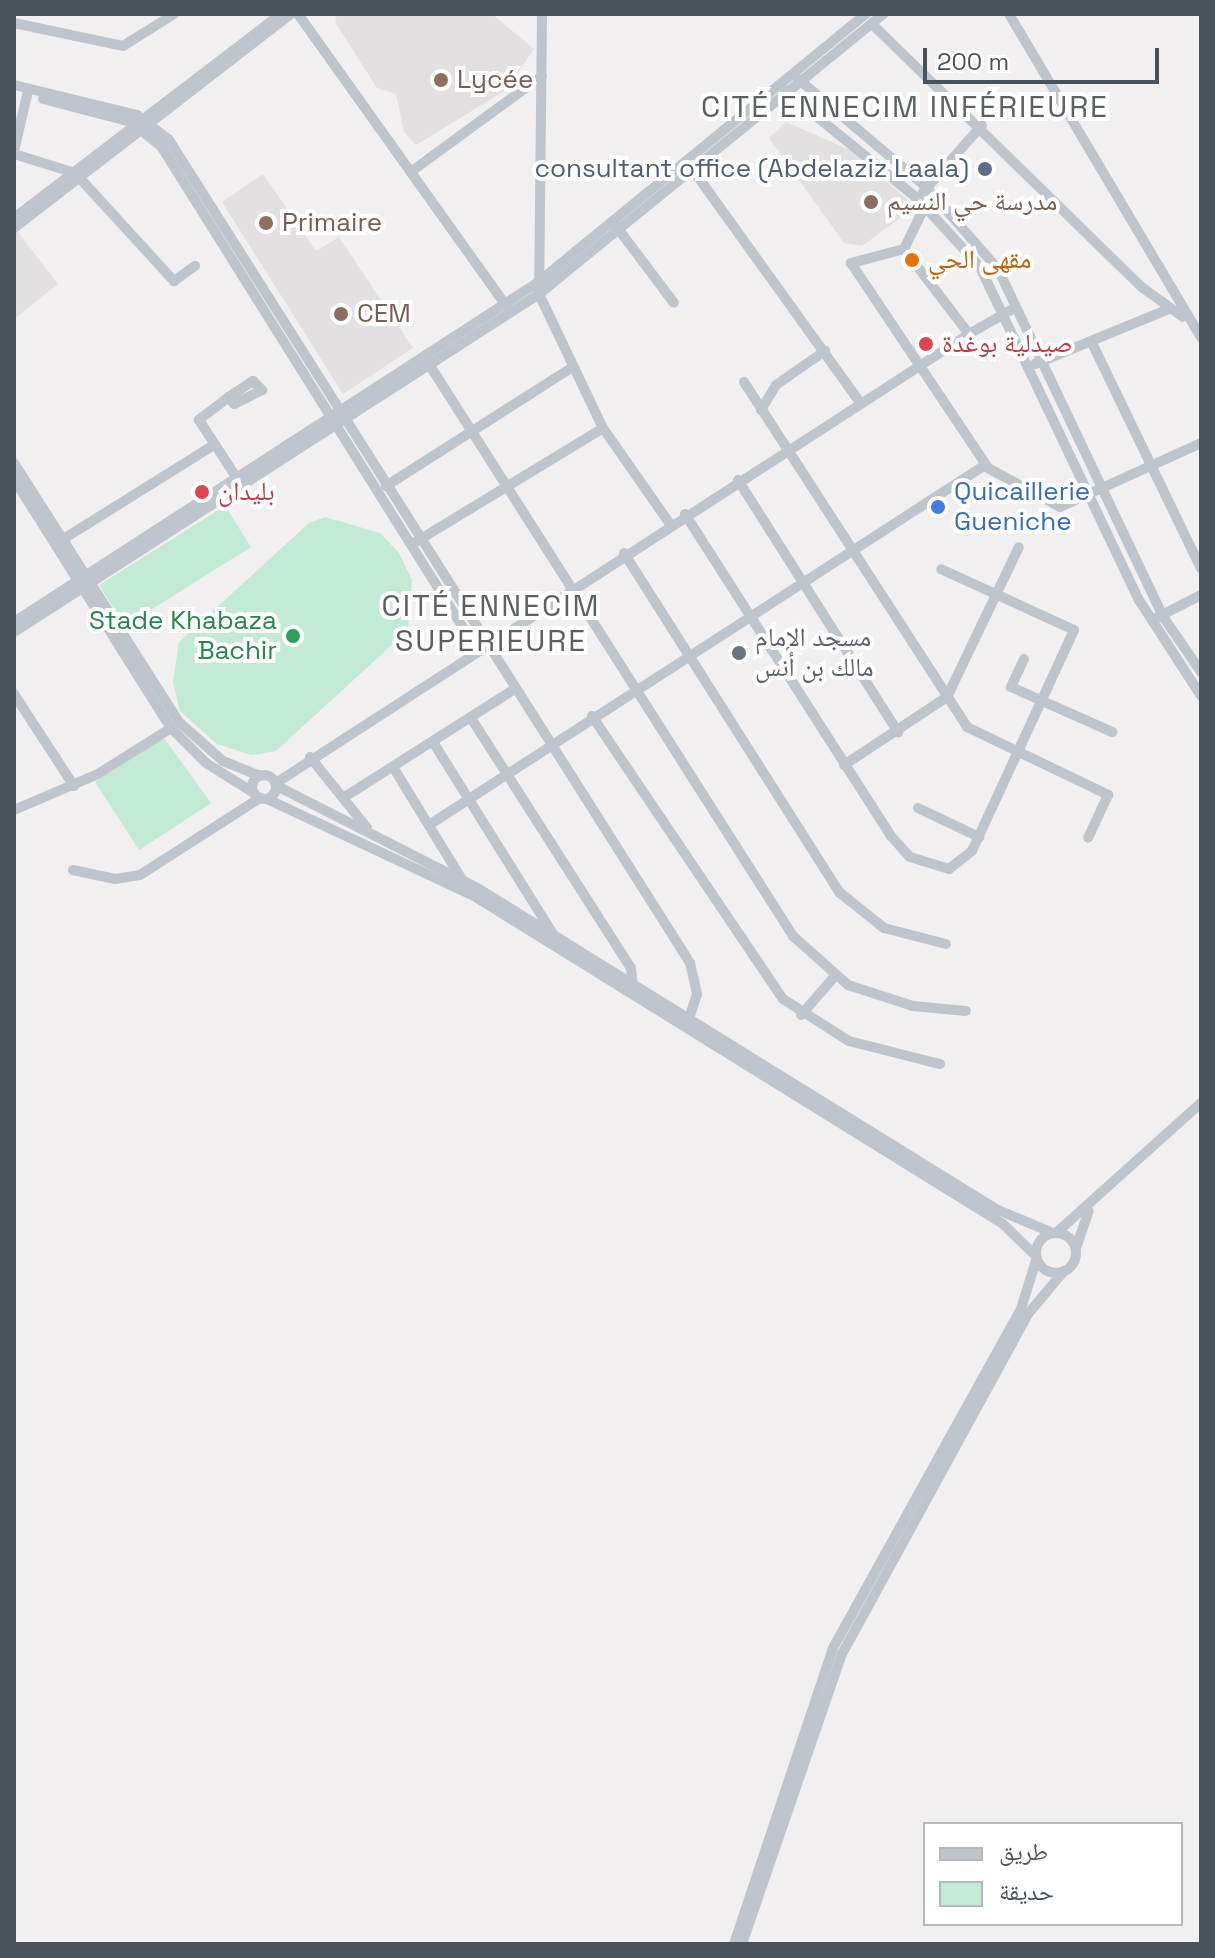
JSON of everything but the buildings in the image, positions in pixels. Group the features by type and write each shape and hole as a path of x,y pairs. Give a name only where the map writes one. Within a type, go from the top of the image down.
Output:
{"street":[{"path":"14,23 123,46 174,14"},
{"path":"145,124 281,14"},
{"path":"15,221 291,14"},
{"path":"298,14 509,309"},
{"path":"542,14 538,289 570,369 603,428 670,524"},
{"path":"783,90 793,74 868,20 884,14"},
{"path":"1009,14 1183,317 1201,337"},
{"path":"14,622 85,582 240,485 538,289 783,90 802,81 868,20"},
{"path":"868,20 982,125 1169,309 1183,317"},
{"path":"793,74 927,188 998,269 1016,307 1035,365 1089,496 1151,621 1201,696"},
{"path":"412,171 542,76"},
{"path":"14,85 145,124 386,486 415,542"},
{"path":"783,90 921,202 980,267 1101,490 1162,615 1201,672"},
{"path":"14,92 145,124"},
{"path":"27,95 14,153 78,176 174,281 195,266"},
{"path":"904,249 927,188 982,125"},
{"path":"692,165 860,402"},
{"path":"616,226 674,303"},
{"path":"904,249 969,334"},
{"path":"904,249 851,263 914,367 985,465 1054,506 1089,496 1201,443"},
{"path":"73,870 115,879 140,875 260,797 270,780 481,648 914,367 1016,307"},
{"path":"1035,365 1169,309"},
{"path":"1092,343 1201,568"},
{"path":"761,410 776,385 825,351"},
{"path":"428,362 793,936 835,976 886,1000 966,1011"},
{"path":"386,486 570,369"},
{"path":"744,382 785,450 854,549 967,727 1108,795 1088,838"},
{"path":"229,397 199,418 240,485"},
{"path":"340,419 481,648 515,689 690,963 697,994 689,1018"},
{"path":"415,542 603,428"},
{"path":"59,541 214,445"},
{"path":"14,463 85,582 185,729 223,761 270,780 461,879 554,935 632,989 689,1018 998,1210 1054,1233 1076,1248"},
{"path":"429,825 592,716 985,465"},
{"path":"14,479 59,541"},
{"path":"738,480 898,732"},
{"path":"685,514 844,765 910,857 959,866 979,837 1074,630 941,569"},
{"path":"844,765 947,697 1019,547"},
{"path":"624,553 839,892 884,928 946,944"},
{"path":"14,632 85,582"},
{"path":"85,582 171,728 206,763 260,797 447,881 632,989 1003,1224 1037,1256 1046,1270 1064,1271"},
{"path":"1151,621 1201,595"},
{"path":"1024,659 1011,687 1112,732"},
{"path":"343,798 515,689"},
{"path":"14,694 74,786"},
{"path":"592,716 758,971 801,1015 870,1048 940,1064"},
{"path":"471,718 631,968 632,989"},
{"path":"14,810 74,786 171,728"},
{"path":"433,742 471,797 554,935"},
{"path":"310,757 370,833"},
{"path":"393,767 461,879"},
{"path":"260,797 270,780"},
{"path":"918,808 979,837"},
{"path":"801,1015 835,976"},
{"path":"734,1944 846,1621 1021,1309 1040,1241 1090,1210 1201,1103"},
{"path":"742,1944 828,1685 1028,1314 1064,1271 1090,1210"},
{"path":"853,1606 866,1613"},
{"path":"846,1621 858,1626"}],"shaded area":[{"name":"Lycée","path":"337,14 492,14 534,49 506,90 416,145 404,132 396,94 377,88 335,22"},
{"path":"786,122 850,150 909,201 904,215 862,246 844,243 769,138"},
{"name":"CEM","path":"263,174 316,251 339,237 413,348 343,394 222,202"},
{"path":"17,231 58,284 14,319 14,234"}],"green space":[{"path":"225,506 251,547 125,626 99,585"},
{"name":"Stade Khabaza Bachir","path":"325,517 380,533 399,553 412,580 408,630 276,751 252,755 217,744 180,711 173,682 179,642 309,523"},
{"path":"164,738 211,803 139,850 95,782"}],"place":[{"name":"Lycée","path":"441,80"},
{"name":"consultant office (Abdelaziz Laala)","path":"985,169"},
{"name":"مدرسة حي النسيم","path":"871,202"},
{"name":"Primaire","path":"266,223"},
{"name":"مقهى الحي","path":"912,260"},
{"name":"CEM","path":"341,314"},
{"name":"صيدلية بوغدة","path":"926,344"},
{"name":"بليدان","path":"202,492"},
{"name":"Quicaillerie Gueniche","path":"938,507"},
{"name":"Stade Khabaza Bachir","path":"293,636"},
{"name":"مسجد الإمام مالك بن أنس","path":"739,653"}],"district":[{"name":"CITÉ ENNECIM INFÉRIEURE","path":"905,107"},
{"name":"CITÉ ENNECIM SUPERIEURE","path":"491,623"}]}
